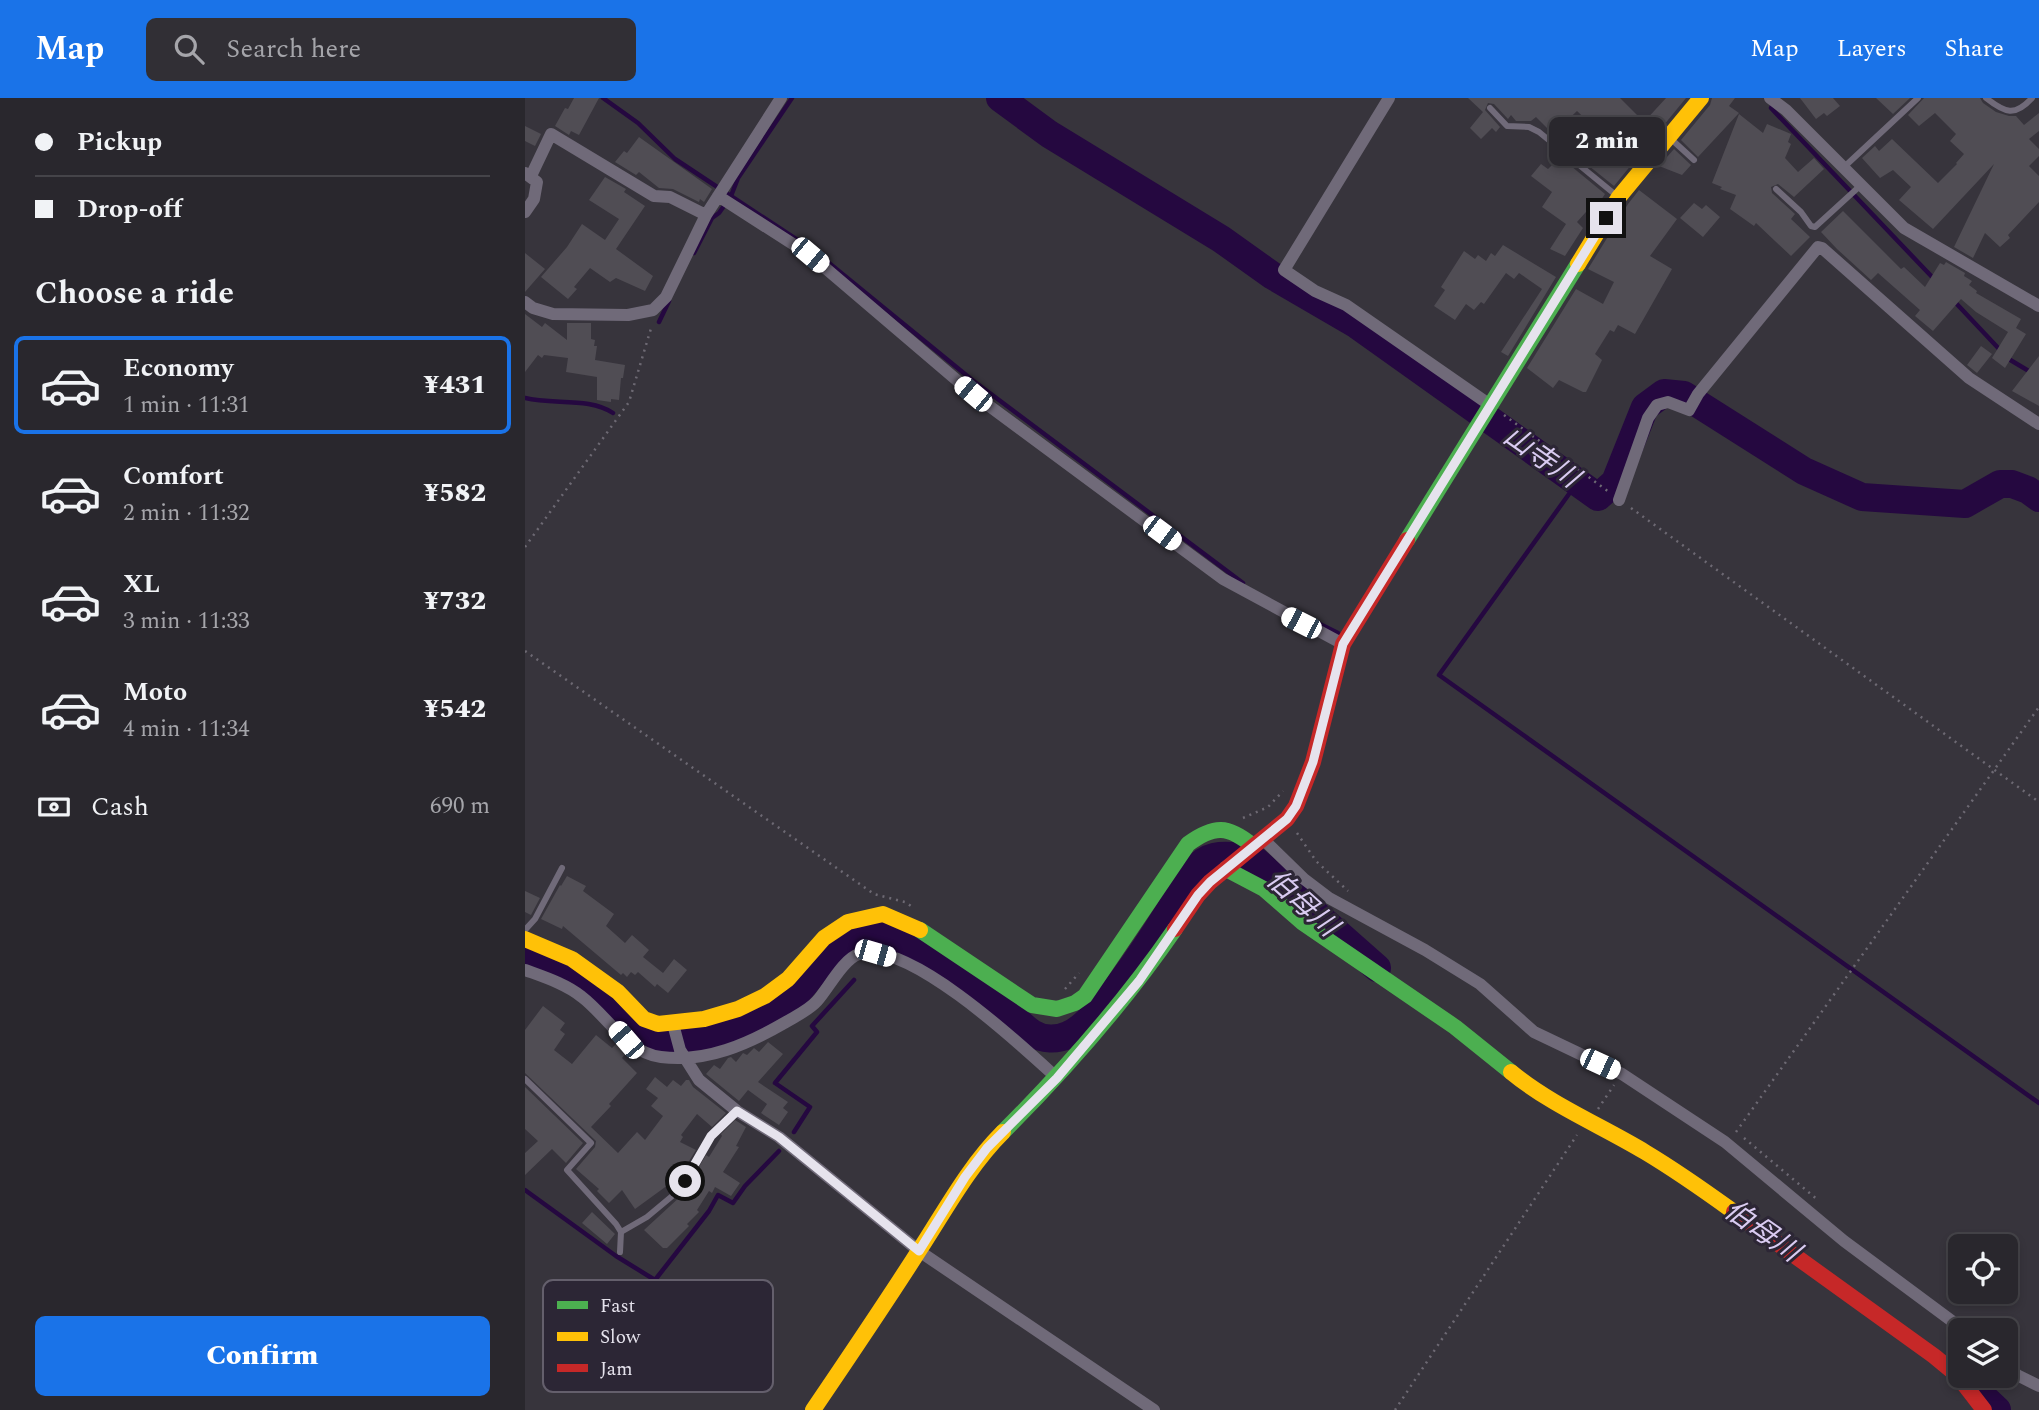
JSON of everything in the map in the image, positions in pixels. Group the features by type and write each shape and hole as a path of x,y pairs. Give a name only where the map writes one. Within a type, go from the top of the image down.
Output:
{"street":[{"path":"525,302 533,308 553,314 628,314 653,310 666,297 706,215 781,98"},
{"path":"1389,98 1284,270 1315,290 1346,305 1490,405"},
{"path":"813,1410 980,1158 1057,1078 1139,981 1198,895 1287,819 1296,806 1313,762 1343,644 1619,197 1701,98"},
{"path":"1770,98 1786,110 1904,228 2039,306"},
{"path":"525,212 534,199 537,182 528,174 551,134 654,196 670,197 706,215"},
{"path":"718,197 810,255 973,394 1223,579 1343,644"},
{"path":"1619,499 1648,418 1657,405 1668,402 1689,410 1698,394 1818,247 1969,378 2039,424"},
{"path":"525,939 572,959 618,992 644,1019 674,1029 738,1009 765,996 788,979 824,937 848,922 883,914 918,929 1032,1005 1046,1009 1066,1007 1086,996 1188,844 1206,832 1221,828 1238,832 1258,843 1329,898 1425,950 1480,984 1534,1032 1622,1074 1725,1142 1844,1241 1948,1318"},
{"path":"1226,869 1264,889 1303,923 1455,1027 1534,1091 1574,1111 1586,1121 1643,1151 1693,1183 1934,1356 1957,1375 1984,1410"},
{"path":"525,970 582,996 626,1040 657,1057 719,1052 768,1032 816,1003 849,961 859,954 875,953 915,968 951,990 993,1019 1057,1078"},
{"path":"674,1029 683,1054 699,1080 737,1111 779,1137 919,1251 1154,1410"},
{"path":"2018,1376 2039,1387"}],"lane":[{"path":"1843,168 1918,98"},
{"path":"1986,98 2004,110 2015,111 2032,98"},
{"path":"1490,108 1507,125 1529,127 1539,132 1619,197"},
{"path":"1669,136 1694,160"},
{"path":"1776,189 1815,227 1861,186"},
{"path":"525,930 535,919 562,868"},
{"path":"525,1079 591,1143 567,1170 589,1191 616,1224 621,1232 620,1252"},
{"path":"621,1232 647,1217 677,1192 711,1136 737,1111"}],"path":[{"path":"525,547 629,402 654,318 653,310"},
{"path":"1490,405 2039,802"},
{"path":"525,650 874,894 905,902 915,909"},
{"path":"1736,1132 2039,707"},
{"path":"1232,818 1245,818 1268,807 1288,787"},
{"path":"1054,991 1065,989 1080,972"},
{"path":"1395,1410 1586,1121 1594,1115 1622,1074"}],"building":[{"path":"574,98 599,98 579,135 571,131 569,135 555,126"},
{"path":"1468,98 1620,98 1644,122 1666,98 1686,98 1614,186 1584,162 1605,138 1577,111 1553,134 1536,117 1531,121 1516,121 1511,115 1508,119 1494,104 1488,103 1485,110 1500,127 1496,132 1492,128 1481,139 1470,128 1483,112"},
{"path":"1712,98 1735,98 1729,106 1739,113 1698,157 1681,140 1710,105"},
{"path":"1800,98 1833,98 1840,106 1827,116 1824,113 1816,119"},
{"path":"1876,98 1910,98 1893,114"},
{"path":"1924,98 1980,98 1996,112 2016,116 2024,125 2039,113 2039,131 2029,139 2039,149 2039,156 2029,166 2039,176 2039,202 2000,247 1985,233 1973,258 1954,247 1994,164 1933,229 1899,200 1911,187 1893,170 1880,178 1862,158 1875,146 1879,151 1892,139 1938,183 1964,154 1950,141 1956,134 1935,113 1919,126 1908,115"},
{"path":"1739,114 1763,133 1767,124 1791,134 1788,142 1791,144 1785,158 1798,172 1814,158 1824,169 1794,197 1778,184 1771,187 1772,193 1795,214 1791,219 1810,237 1791,256 1756,223 1754,226 1730,209 1736,195 1712,183"},
{"path":"525,126 541,134 535,146 525,141"},
{"path":"639,137 712,189 704,202 673,189 659,188 639,172 636,175 615,162 624,151 627,153"},
{"path":"1674,149 1691,165 1682,175 1659,166"},
{"path":"1560,157 1605,194 1597,206 1594,203 1577,222 1583,228 1565,256 1550,249 1566,224 1542,207 1552,192 1531,176 1541,164 1548,169"},
{"path":"605,177 626,189 624,192 645,206 616,249 653,276 645,291 616,278 610,282 590,268 568,299 541,277 567,247 582,224 605,240 619,219 589,200"},
{"path":"1639,190 1677,219 1650,256 1672,269 1635,334 1618,325 1614,332 1610,330 1595,354 1602,360 1586,392 1559,380 1553,388 1527,368 1576,289 1603,304 1614,282 1588,269"},
{"path":"1694,203 1702,209 1706,205 1720,217 1703,237 1680,218"},
{"path":"1843,211 1901,269 1904,267 1925,287 1940,263 1944,265 1946,262 1965,273 1964,276 1972,281 1969,285 1976,293 2021,319 2016,328 2026,334 2005,368 1992,358 2008,332 1961,299 1933,331 1915,316 1920,310 1878,273 1871,280 1837,249 1821,232"},
{"path":"1503,245 1556,277 1508,356 1501,352 1542,289 1519,273 1514,279 1506,273 1484,304 1481,302 1474,310 1466,304 1455,320 1434,306 1445,290 1441,287 1464,251 1475,259 1478,255 1486,261 1491,253 1495,256"},
{"path":"525,253 545,269 525,292"},
{"path":"525,314 542,327 545,323 567,340 567,323 591,323 591,339 595,340 594,346 597,346 595,360 625,365 619,400 597,400 597,377 566,372 568,358 544,355 542,358 538,355 525,372"},
{"path":"1981,346 1992,354 1977,373 1967,365"},
{"path":"2039,356 2039,406 2012,391"},
{"path":"567,876 586,886 583,891 614,914 606,926 625,943 632,935 649,950 643,957 663,973 674,959 687,970 668,993 657,984 655,987 638,972 635,975 631,972 627,977 623,973 621,975 563,926 562,929 541,919"},
{"path":"525,891 540,898 531,915 525,912"},
{"path":"543,1006 565,1023 560,1030 565,1034 554,1050 572,1064 596,1035 612,1048 617,1043 627,1052 622,1058 637,1073 591,1127 618,1153 637,1132 645,1140 663,1116 651,1106 658,1098 646,1089 655,1077 667,1087 673,1080 681,1086 689,1080 693,1087 726,1113 712,1127 697,1114 681,1135 683,1137 680,1142 696,1150 679,1177 635,1209 622,1190 609,1203 597,1191 599,1189 576,1169 595,1147 596,1141 525,1073 525,1030"},
{"path":"768,1042 783,1054 758,1082 788,1102 783,1108 788,1112 779,1125 761,1113 767,1104 748,1090 739,1101 706,1074 714,1065 720,1069 728,1058 731,1057 736,1062 743,1053 747,1055 754,1048 759,1052"},
{"path":"525,1087 583,1143 566,1163 552,1149 525,1175 525,1153 538,1141 525,1129"},
{"path":"735,1120 746,1127 736,1146 739,1147 723,1172 740,1183 731,1196 715,1187 712,1193 709,1191 697,1210 699,1212 687,1224 689,1226 667,1248 663,1248 644,1230 682,1195 698,1174 696,1172 706,1155 709,1157 721,1134"},
{"path":"592,1212 615,1234 607,1244 582,1223"}],"waterway":[{"path":"603,98 638,123 675,159 799,241"},
{"path":"694,253 712,218 731,196 738,178 792,98"},
{"name":"山寺川","path":"1000,98 1049,134 1221,239 1273,276 1357,325 1598,497 1615,482 1645,407 1664,393 1684,395 1804,471 1862,497 1965,504 2000,484 2012,484 2039,498"},
{"path":"1774,102 1771,108 1934,279"},
{"path":"818,254 971,379 1243,583"},
{"path":"659,322 669,301"},
{"path":"1954,301 2001,351"},
{"path":"2007,358 2039,377"},
{"path":"525,398 582,403 613,413"},
{"path":"1569,494 1439,675 2039,1103"},
{"path":"1300,614 1338,633"},
{"name":"伯母川","path":"525,953 576,975 592,987 629,1026 649,1039 667,1043 717,1035 754,1023 788,1002 841,944 854,937 887,937 931,957 961,976 1032,1033 1045,1038 1059,1038 1080,1028 1108,999 1149,943 1192,872 1206,860 1225,856 1256,861 1377,968"},
{"path":"794,1132 810,1107 775,1083 817,1032 812,1026 854,980"},
{"path":"525,1190 616,1256 655,1280 709,1211 718,1195 733,1203 745,1186 779,1151"},
{"name":"伯母川","path":"1975,1388 1997,1410"}],"traffic: fast":[{"path":"1407,540 1578,264"},
{"path":"920,930 1032,1005 1057,1009 1075,1003 1085,996 1188,844 1206,833 1221,830 1236,834 1253,846"},
{"path":"1226,869 1264,889 1303,923 1455,1027 1511,1072"},
{"path":"1003,1132 1093,1035 1175,929"}],"traffic: slow":[{"path":"1578,264 1619,197 1701,98"},
{"path":"525,939 572,959 618,992 644,1019 658,1024 704,1019 738,1009 765,996 788,979 824,938 848,922 883,914 920,930"},
{"path":"1511,1072 1559,1105 1656,1159 1734,1212"},
{"path":"813,1410 959,1188 979,1159 1003,1132"}],"traffic: jam":[{"path":"1175,929 1210,882 1287,819 1296,806 1313,762 1343,644 1407,540"},
{"path":"1734,1212 1934,1356 1957,1375 1984,1410"}],"route":[{"path":"685,1181 711,1136 737,1111 779,1137 870,1214 919,1251 965,1177 987,1148 1082,1050 1139,981 1198,895 1253,846 1264,840 1287,819 1296,806 1313,762 1343,644 1606,218"}]}
